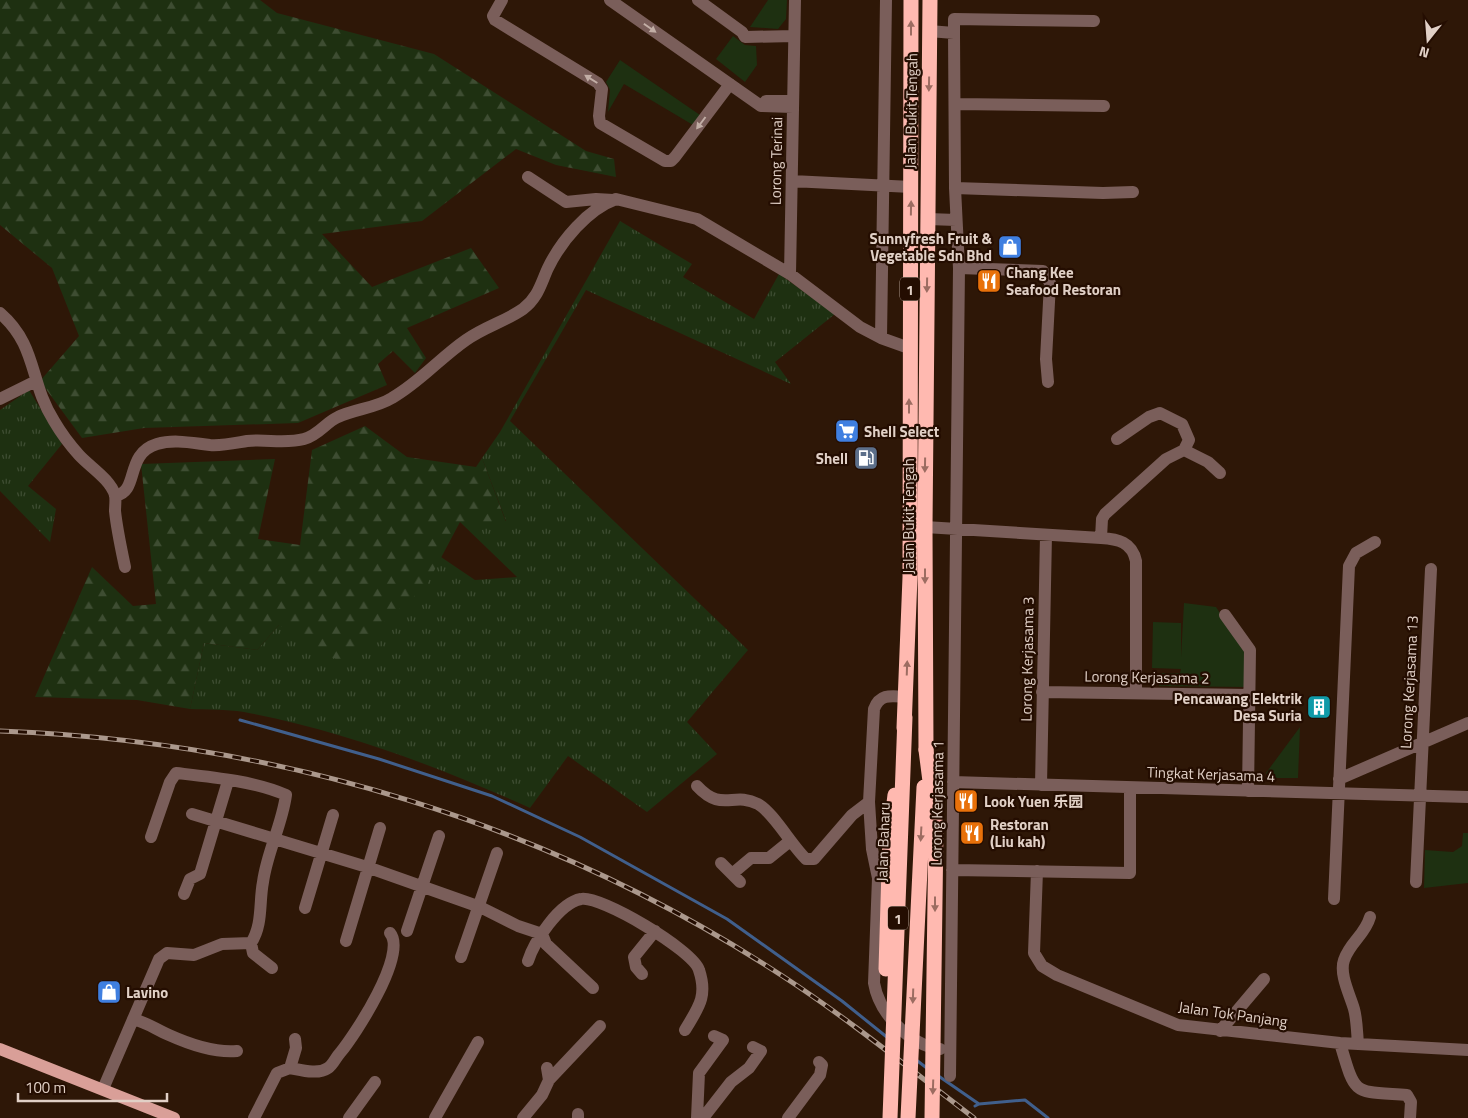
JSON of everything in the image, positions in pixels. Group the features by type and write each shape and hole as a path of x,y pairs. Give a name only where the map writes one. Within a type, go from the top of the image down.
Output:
{"highway":[{"name":"Jalan Bukit Tengah","path":"905,717 910,577 911,0"},
{"name":"Jalan Bukit Tengah","path":"926,750 925,527 930,0"},
{"path":"879,1118 890,836 905,717"},
{"name":"Jalan Baharu","path":"890,1118 905,717"},
{"path":"926,750 936,828 932,1118"},
{"name":"1","path":"908,1118 926,750"}],"main road":[{"path":"0,1048 174,1118"}],"street":[{"path":"502,0 493,16 495,20 598,83 602,89 600,123 665,161 671,162 730,84"},
{"path":"610,0 761,106 793,104"},
{"path":"698,0 742,32 745,37 794,42"},
{"name":"Lorong Terinai","path":"790,274 795,0"},
{"path":"881,338 886,0"},
{"path":"929,31 954,33 954,20 1094,20"},
{"name":"Lorong Kerjasama 1","path":"950,1076 959,268 955,188 954,33"},
{"path":"955,104 1104,106"},
{"path":"528,177 566,202 596,199 628,200 656,211 697,219 790,274 860,327 881,338 909,348"},
{"path":"792,181 911,187"},
{"path":"955,188 1103,193 1133,192"},
{"path":"115,496 124,493 128,489 138,458 148,448 156,444 175,442 211,445 248,441 305,439 325,428 336,418 391,399 426,375 468,338 514,315 529,304 535,298 554,256 569,235 576,227 613,200"},
{"path":"928,219 956,220"},
{"path":"959,268 1043,271 1050,284 1046,359 1048,382"},
{"path":"0,314 14,325 32,360 40,396 54,422 79,455 108,485 115,496 118,532 125,567"},
{"path":"0,399 36,381"},
{"path":"1101,538 1102,519 1105,514 1166,459 1184,450 1189,440 1182,424 1160,413 1149,417 1117,439"},
{"path":"1184,450 1208,462 1220,473"},
{"path":"925,527 1120,540 1132,550 1136,561 1136,693"},
{"name":"Lorong Kerjasama 3","path":"1041,785 1046,535"},
{"path":"1334,899 1349,566 1356,553 1375,542"},
{"name":"Lorong Kerjasama 13","path":"1416,882 1431,569"},
{"path":"1225,615 1250,650 1251,695 1248,791"},
{"name":"Lorong Kerjasama 2","path":"1042,692 1251,695"},
{"path":"906,697 886,696 877,702 874,709 869,802 872,848 878,878 874,983 876,995 882,1007 904,1032 932,1048 950,1048"},
{"path":"1339,779 1468,723"},
{"path":"151,837 170,782 176,773 276,790 286,795 276,840 263,882 256,935 251,943 253,953 272,968"},
{"path":"184,894 190,879 200,874 228,781"},
{"name":"Tingkat Kerjasama 4","path":"953,782 1468,798"},
{"path":"697,786 707,797 728,801 743,799 759,804 806,860 814,859 858,809 869,802"},
{"path":"952,870 1130,873 1130,788"},
{"path":"192,814 367,867 480,907 518,926 542,934 546,944 593,988"},
{"path":"305,908 333,815"},
{"path":"346,941 380,828"},
{"path":"407,930 439,836"},
{"path":"721,863 736,878 751,858 769,858 790,841"},
{"path":"462,957 497,853"},
{"name":"Jalan Tok Panjang","path":"1037,871 1034,953 1042,966 1056,974 1178,1025 1340,1043 1468,1050"},
{"path":"528,961 542,934 561,909 570,902 582,898 599,901 667,938 699,968 703,998 685,1030"},
{"path":"1358,1044 1355,1011 1346,986 1343,961 1352,944 1367,929 1370,917"},
{"path":"642,974 636,967 634,957 655,931"},
{"path":"254,1118 277,1073 290,1068 314,1072 328,1068 350,1042 372,1006 390,962 395,945 390,933"},
{"path":"103,1089 159,959 167,953 194,955 222,944 251,943"},
{"path":"1220,1031 1264,979"},
{"path":"133,1019 149,1023 168,1035 212,1050 237,1051"},
{"path":"523,1118 538,1100 548,1074 600,1026"},
{"path":"697,1118 699,1073 723,1040 714,1036"},
{"path":"290,1068 296,1048 295,1040"},
{"path":"436,1118 478,1042"},
{"path":"1340,1043 1352,1081 1357,1088 1368,1092 1407,1094 1410,1102 1409,1118"},
{"path":"703,1118 731,1082 750,1068 761,1052 753,1047"},
{"path":"788,1118 820,1075 822,1065 819,1062"},
{"path":"348,1118 375,1082"}],"green space":[{"path":"0,0 260,0 277,13 434,54 586,151 614,159 616,177 556,165 516,149 422,221 322,234 372,287 471,248 499,288 407,328 426,358 415,373 393,351 378,364 387,385 298,423 144,428 82,438 40,381 79,336 52,268 0,225"},
{"path":"768,0 787,0 786,19 778,29 750,27"},
{"path":"733,36 745,45 756,46 757,65 745,82 716,59"},
{"path":"620,60 700,115 693,125 624,84 608,112 610,90 606,82"},
{"path":"620,221 692,264 683,277 754,319 779,274 835,314 775,362 791,384 586,290 510,421 748,650 687,722 717,754 647,812 568,756 530,808 461,778 354,739 244,712 190,709 204,643 257,650 279,625 425,586 441,557 475,580 517,577 460,522 506,521 482,458 500,432"},
{"path":"29,390 62,444 28,486 56,509 50,542 0,491 0,410"},
{"path":"365,426 407,457 476,467 482,458 506,522 460,522 426,586 339,661 279,625 257,650 204,643 190,709 137,700 35,697 92,567 133,606 156,604 141,464 275,459 258,539 300,545 312,450"},
{"path":"1184,603 1216,607 1246,652 1245,687 1159,686 1159,673 1180,673 1181,669 1152,668 1153,622 1181,623 1181,657"},
{"path":"1300,727 1298,778 1270,778 1266,773"},
{"path":"1463,833 1468,833 1468,883 1424,888 1425,850 1453,852 1462,846"}],"waterway":[{"path":"240,720 379,759 492,796 580,837 727,919 842,1001 888,1038"},
{"path":"915,1059 928,1069"},
{"path":"937,1075 979,1104"},
{"path":"975,1106 979,1104 1025,1100 1048,1118"}],"railway":[{"path":"0,731 104,738 207,752 309,773 409,800 507,835 602,875 695,923 809,993 974,1118"}],"place":[{"name":"Sunnyfresh Fruit & Vegetable Sdn Bhd","path":"1010,247"},
{"name":"Chang Kee Seafood Restoran","path":"989,281"},
{"name":"Shell Select","path":"847,431"},
{"name":"Shell","path":"866,458"},
{"name":"Pencawang Elektrik Desa Suria","path":"1319,707"},
{"name":"Look Yuen 乐园","path":"966,801"},
{"name":"Restoran (Liu kah)","path":"972,833"},
{"name":"Lavino","path":"109,992"}]}
